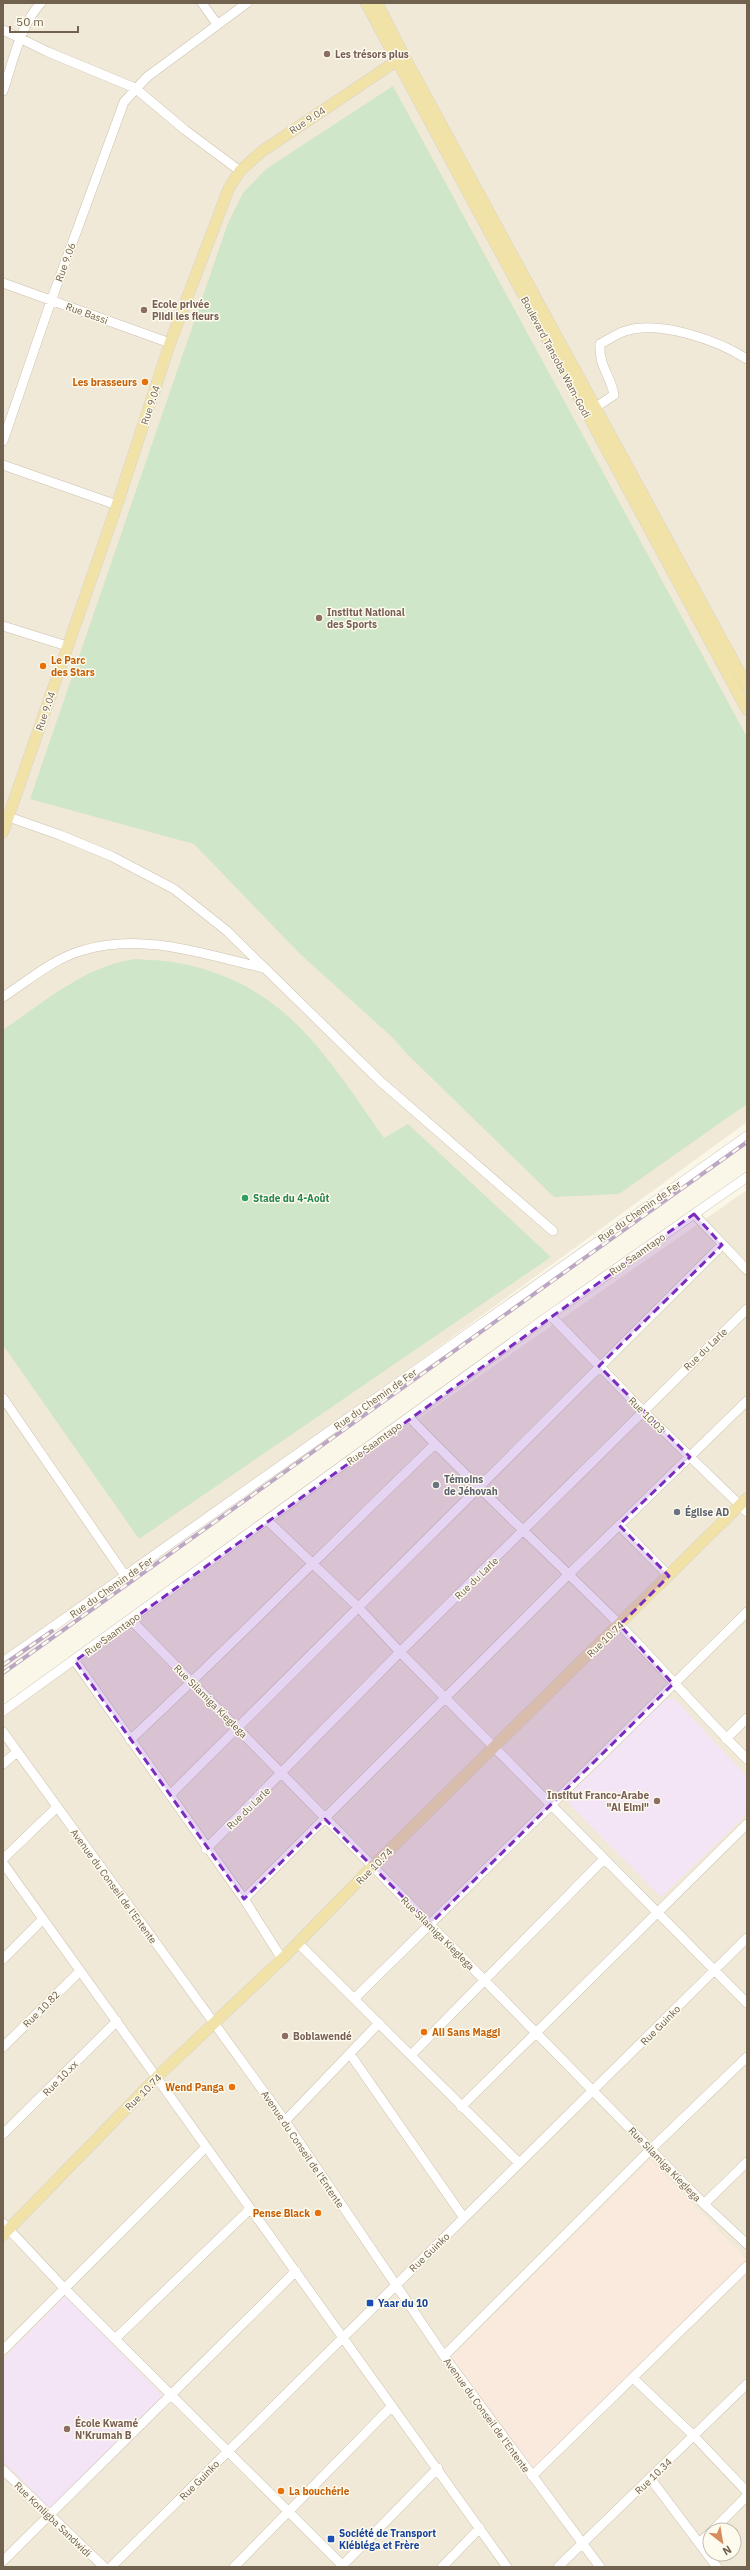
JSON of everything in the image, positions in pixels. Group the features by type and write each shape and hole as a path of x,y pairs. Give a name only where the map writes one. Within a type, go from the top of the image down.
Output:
{"main road":[{"name":"Boulevard Tansoba Wam-Godi","path":"366,3 400,59 596,407 747,686"},
{"name":"Boulevard Tansoba Wam-Godi","path":"377,3 400,59 747,710"},
{"name":"Rue 9.04","path":"3,832 5,816 117,505 170,343 213,226 229,188 240,171 289,131 400,59"},
{"name":"Rue 10.74","path":"5,2229 157,2077 282,1959 372,1867 495,1746 669,1576 745,1505"}],"street":[{"path":"3,91 21,40 33,14 41,3"},
{"path":"202,3 217,24"},
{"name":"Rue 9.06","path":"3,441 114,124 124,102 135,88 217,24 247,3"},
{"path":"3,30 21,40 135,88 185,130 240,171"},
{"name":"Rue Bassi","path":"3,283 170,343"},
{"path":"596,407 614,395 612,384 600,360 600,344 625,331 662,328 725,345 747,359"},
{"path":"3,464 117,505"},
{"path":"3,626 67,646"},
{"path":"5,816 111,856 174,889 227,931 380,1081 553,1231"},
{"path":"3,997 51,964 84,949 128,943 162,945 265,968"},
{"name":"Rue du Chemin de Fer","path":"3,1662 126,1577 747,1136"},
{"name":"Rue Saamtapo","path":"3,1711 75,1661 550,1315 747,1177"},
{"path":"694,1214 747,1270"},
{"path":"170,1795 357,1606 479,1489 599,1366 722,1244"},
{"name":"Rue du Larle","path":"206,1849 281,1775 400,1652 747,1309"},
{"name":"Rue 10.03","path":"550,1315 690,1457 745,1505"},
{"path":"3,1398 126,1577"},
{"path":"244,1899 447,1698 569,1574 747,1401"},
{"path":"409,1417 479,1489 524,1530 620,1625 673,1684 747,1759"},
{"path":"130,1740 192,1682 312,1562 435,1444"},
{"path":"268,1520 357,1606 400,1652 495,1746 657,1913 716,1969 747,2003"},
{"path":"619,1525 669,1576"},
{"path":"355,1998 747,1612"},
{"name":"Rue Silamiga Kieglega","path":"131,1620 237,1727 324,1819 537,2032 704,2204 747,2244"},
{"path":"75,1661 170,1795 206,1849 244,1899 282,1959"},
{"path":"726,1739 747,1718"},
{"name":"Avenue du Conseil de l'Entente","path":"3,1732 56,1808 285,2121 395,2286 444,2356 600,2567"},
{"path":"3,1764 17,1752"},
{"path":"3,1859 56,1808"},
{"path":"461,2107 747,1824"},
{"path":"411,2055 604,1859"},
{"path":"3,1863 42,1920 117,2021 250,2209 296,2270 392,2406 438,2468 507,2567"},
{"path":"3,1960 42,1920"},
{"name":"Rue Guinko","path":"111,2567 747,1938"},
{"path":"298,1943 355,1998 461,2107 519,2163"},
{"name":"Rue 10.82","path":"3,2047 80,1971"},
{"name":"Rue 10.xx","path":"3,2134 117,2021"},
{"path":"285,2121 379,2023"},
{"path":"350,2054 464,2218"},
{"path":"444,2356 652,2149 747,2057"},
{"path":"3,2350 206,2147"},
{"path":"704,2204 747,2162"},
{"path":"115,2339 250,2209"},
{"path":"5,2229 173,2395 342,2567 438,2468"},
{"path":"532,2476 747,2266"},
{"path":"3,2561 173,2395 296,2270"},
{"path":"633,2378 694,2436 747,2492"},
{"name":"Rue 10.34","path":"558,2567 747,2384"},
{"path":"234,2567 392,2406"},
{"name":"Rue Konligba Sandwidi","path":"3,2470 49,2516 104,2567"},
{"path":"650,2478 718,2567"},
{"path":"720,2522 747,2496"},
{"path":"442,2567 480,2528"},
{"path":"699,2543 702,2540"}],"highlighted area":[{"path":"694,1214 722,1245 599,1366 690,1457 619,1525 669,1576 620,1625 673,1684 430,1924 325,1819 244,1899 75,1661"}],"shaded area":[{"path":"3,3 747,3 747,1122 3,1665"},
{"path":"747,1190 747,2567 3,2567 3,1707"},
{"name":"Institut Franco-Arabe \"Al Elmi\"","path":"666,1699 675,1699 747,1777 747,1814 661,1897 569,1804 567,1797"},
{"path":"650,2159 747,2260 531,2474 449,2359"},
{"name":"École Kwamé N'Krumah B","path":"65,2296 164,2397 50,2509 3,2461 3,2359"}],"green space":[{"path":"393,86 747,737 747,1104 619,1194 554,1197 407,1054 392,1037 299,953 194,844 30,799 228,223 243,193 266,169"},
{"name":"Stade du 4-Août","path":"135,959 173,962 215,973 248,987 275,1006 300,1027 322,1052 343,1079 384,1138 408,1124 551,1257 139,1539 3,1345 3,1030 50,997 82,977 99,969"}],"railway":[{"path":"3,1673 747,1142"},
{"path":"3,1665 52,1631"}],"place":[{"name":"Les trésors plus","path":"327,54"},
{"name":"Ecole privée Piidi les fleurs","path":"144,310"},
{"name":"Les brasseurs","path":"145,382"},
{"name":"Institut National des Sports","path":"319,618"},
{"name":"Le Parc des Stars","path":"43,666"},
{"name":"Stade du 4-Août","path":"245,1198"},
{"name":"Témoins de Jéhovah","path":"436,1485"},
{"name":"Église AD","path":"677,1512"},
{"name":"Institut Franco-Arabe \"Al Elmi\"","path":"657,1801"},
{"name":"Ali Sans Maggi","path":"424,2032"},
{"name":"Boblawendé","path":"285,2036"},
{"name":"Wend Panga","path":"232,2087"},
{"name":"Pense Black","path":"318,2213"},
{"name":"Yaar du 10","path":"370,2303"},
{"name":"École Kwamé N'Krumah B","path":"67,2429"},
{"name":"La bouchérie","path":"281,2491"},
{"name":"Société de Transport Kiébléga et Frère","path":"331,2539"}]}
